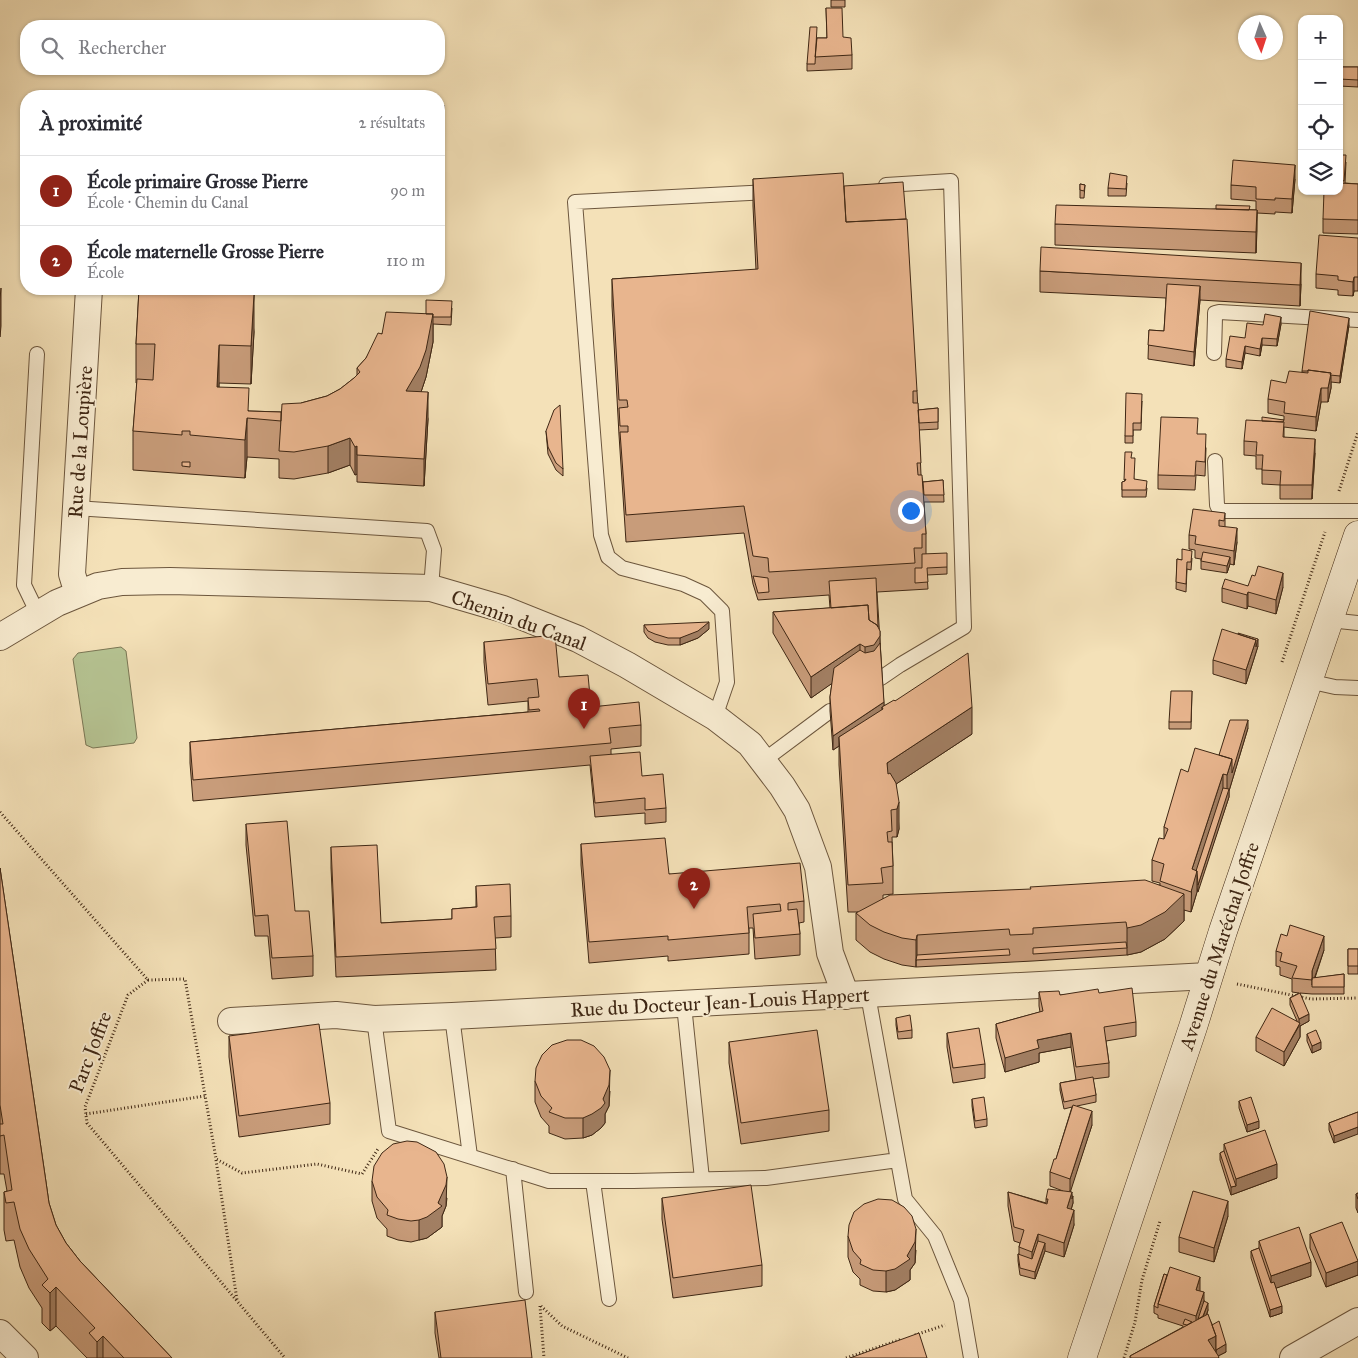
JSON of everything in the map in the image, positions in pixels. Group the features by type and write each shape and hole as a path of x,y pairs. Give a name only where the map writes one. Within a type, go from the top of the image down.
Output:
{"main road":[{"name":"Avenue du Maréchal Joffre","path":"1082,1358 1193,1028 1208,976 1358,535"}],"street":[{"name":"Rue de la Loupière","path":"78,594 72,574 89,295"},
{"name":"Chemin du Canal","path":"0,637 57,602 98,586 122,582 170,581 431,588 503,609 578,638 715,717 750,744 782,786 797,810 818,867 830,952 857,995"},
{"name":"Rue du Docteur Jean-Louis Happert","path":"231,1021 336,1015 374,1019 452,1016 1208,976"},
{"path":"1294,1358 1358,1321"},
{"path":"0,1333 25,1358"}],"lane":[{"path":"874,185 951,181 964,627 881,678"},
{"path":"715,717 727,682 722,611 705,594 690,587 622,568 608,557 601,535 575,202 787,191"},
{"path":"1214,353 1215,313 1219,312 1358,320"},
{"path":"38,354 24,585 38,614"},
{"path":"1215,461 1217,505 1223,511 1358,511"},
{"path":"75,508 427,531 434,550 431,588"},
{"path":"1329,620 1358,623"},
{"path":"1308,681 1335,687 1358,688"},
{"path":"763,761 830,711"},
{"path":"857,995 898,1160 904,1199 935,1236 961,1300 971,1358"},
{"path":"684,1005 702,1179"},
{"path":"452,1016 470,1156"},
{"path":"374,1019 390,1132 549,1181 766,1178 898,1160"},
{"path":"513,1169 526,1292"},
{"path":"593,1181 609,1299"}],"path":[{"path":"0,812 148,980 185,979 216,1160 237,1301"},
{"name":"Parc Joffre","path":"148,980 128,995 85,1107 87,1123 285,1358"},
{"path":"1237,984 1311,999 1358,998"},
{"path":"86,1114 205,1096"},
{"path":"216,1160 242,1173 317,1164 362,1174 390,1132"},
{"path":"526,1292 562,1326 628,1358"},
{"path":"540,1305 544,1358"},
{"path":"846,1358 965,1319"}],"green space":[{"path":"121,647 126,651 137,738 134,743 93,748 86,745 73,659 78,653"}],"building":[{"path":"826,8 842,8 843,37 851,38 852,55 815,57 817,38 827,38"},
{"path":"810,27 817,27 815,64 807,64"},
{"path":"1343,67 1358,67 1358,80 1343,79"},
{"path":"1343,155 1346,155 1344,181"},
{"path":"1233,160 1295,165 1292,199 1256,199 1256,187 1231,185"},
{"path":"843,173 846,222 907,219 917,391 913,391 913,403 918,403 921,463 917,463 918,475 922,475 926,534 922,534 922,548 914,548 915,563 769,572 768,558 753,556 744,506 626,515 620,432 628,432 628,426 620,426 619,408 628,407 627,400 619,400 612,279 758,269 753,179"},
{"path":"1110,173 1127,176 1126,189 1108,188"},
{"path":"903,182 906,219 846,222 844,186"},
{"path":"1343,183 1358,184 1358,220 1323,219 1324,195 1343,195"},
{"path":"1080,184 1085,185 1084,191 1080,190"},
{"path":"1056,205 1257,210 1256,232 1055,224"},
{"path":"1216,205 1250,206 1249,210 1216,209"},
{"path":"1319,235 1358,238 1358,277 1354,277 1353,282 1338,280 1338,276 1316,274"},
{"path":"1041,247 1301,263 1300,285 1040,271"},
{"path":"1167,284 1200,286 1194,352 1148,345 1149,330 1164,331"},
{"path":"139,295 254,295 251,346 219,345 217,387 249,388 248,411 281,412 281,421 247,418 245,440 190,435 190,431 182,431 182,435 133,431 137,379 153,380 155,344 136,344"},
{"path":"426,300 452,301 451,317 433,317 433,314 426,314"},
{"path":"1310,311 1349,318 1340,376 1330,375 1331,373 1302,371"},
{"path":"386,312 433,314 426,350 420,367 406,391 428,392 424,459 357,455 357,446 355,447 350,438 328,446 294,452 279,451 282,404 301,403 327,396 354,378 360,372 357,368 366,358 378,333 382,334"},
{"path":"1265,314 1281,317 1277,339 1262,338 1260,349 1245,346 1242,362 1226,359 1230,336 1245,338 1247,323 1263,325"},
{"path":"1308,370 1331,373 1328,388 1321,388 1316,417 1284,413 1285,402 1268,399 1271,380 1286,383 1289,371 1308,373"},
{"path":"1126,393 1142,394 1141,423 1133,423 1133,436 1125,436"},
{"path":"560,405 563,469 556,463 548,447 546,431 554,410"},
{"path":"938,408 938,422 919,423 918,410"},
{"path":"1161,417 1198,418 1197,434 1206,434 1205,462 1196,461 1195,476 1158,475"},
{"path":"1262,417 1284,420 1283,422 1262,421"},
{"path":"1246,420 1284,422 1283,437 1315,439 1312,485 1280,485 1281,471 1262,470 1263,455 1256,455 1257,442 1244,441"},
{"path":"1125,452 1132,452 1131,458 1135,458 1134,479 1147,481 1146,490 1122,490 1122,482 1126,479 1124,480"},
{"path":"182,462 190,462 190,467 182,466"},
{"path":"943,480 944,495 924,495 923,482"},
{"path":"1193,509 1225,513 1224,521 1219,520 1219,526 1237,528 1234,551 1195,544 1196,536 1189,535"},
{"path":"1182,549 1192,551 1191,562 1187,562 1186,584 1176,582 1177,559 1182,560"},
{"path":"1203,552 1230,557 1227,566 1201,561"},
{"path":"947,553 947,567 927,568 928,582 915,583 915,568 922,568 922,554"},
{"path":"1258,566 1283,573 1276,600 1248,592 1247,595 1222,588 1225,579 1248,586 1252,575 1255,576"},
{"path":"753,576 768,578 769,592 758,593"},
{"path":"876,578 878,627 869,620 868,605 831,608 829,581"},
{"path":"868,605 869,620 877,625 880,631 880,636 874,645 865,647 860,644 811,677 773,612"},
{"path":"709,622 698,631 680,638 668,638 655,634 648,631 644,625"},
{"path":"1222,629 1256,640 1246,670 1213,660"},
{"path":"1238,633 1258,639 1256,647 1256,640"},
{"path":"555,635 559,677 588,675 591,707 639,702 641,725 609,728 611,743 193,780 190,742 540,711 539,709 529,710 528,698 539,697 537,679 488,684 484,642"},
{"path":"880,643 884,702 833,736 830,697 834,668 860,650 865,653 874,651"},
{"path":"968,653 972,707 887,763 888,774 890,773 896,783 899,802 897,809 891,810 892,831 887,832 888,842 892,842 893,866 881,868 883,883 848,885 839,737 883,709 882,707 895,701"},
{"path":"1171,691 1192,691 1191,722 1169,722"},
{"path":"1230,720 1248,720 1232,773 1232,759 1219,755"},
{"path":"1195,748 1232,759 1227,775 1223,774 1192,869 1197,871 1191,892 1160,881 1164,864 1152,860 1159,838 1164,839 1168,829 1164,827 1181,769 1188,772"},
{"path":"640,752 642,776 663,774 666,808 645,810 645,798 595,803 590,756"},
{"path":"1223,788 1229,789 1198,885 1196,871"},
{"path":"287,821 295,911 309,911 313,956 272,958 268,915 255,916 246,824"},
{"path":"665,838 669,874 800,863 804,901 788,903 788,910 797,909 800,934 755,938 753,914 781,911 780,904 747,907 749,933 668,940 668,936 589,942 581,844"},
{"path":"377,845 381,923 452,919 452,909 477,907 476,886 510,884 511,916 494,917 496,949 336,957 331,847"},
{"path":"0,868 49,1203 56,1225 66,1243 80,1261 172,1358 124,1358 103,1336 97,1342 89,1333 95,1328 56,1287 50,1293 42,1285 48,1279 29,1249 20,1229 14,1202 6,1203 4,1192 12,1190 4,1135 0,1136 0,1124 3,1124 0,1105"},
{"path":"1145,880 1184,894 1165,912 1141,925 1127,928 1126,922 1033,928 1033,934 1010,935 1009,929 917,935 916,940 884,932 870,925 856,913 890,895 1031,889 1030,887"},
{"path":"1290,925 1324,936 1312,971 1312,980 1292,978 1297,966 1280,961 1282,953 1276,951 1281,934 1287,936"},
{"path":"1126,942 1127,948 1033,954 1033,948"},
{"path":"1009,949 1010,955 916,960 917,955"},
{"path":"1348,949 1358,949 1358,966 1348,966"},
{"path":"1344,974 1344,987 1312,987 1312,978"},
{"path":"1132,988 1136,1022 1104,1027 1109,1063 1076,1067 1071,1033 1037,1040 1039,1048 1005,1058 996,1024 1043,1011 1039,992 1059,991 1060,995 1098,989 1099,993"},
{"path":"1300,993 1309,1014 1299,1019 1290,998"},
{"path":"1272,1008 1300,1023 1284,1052 1256,1037"},
{"path":"910,1015 912,1030 898,1032 896,1018"},
{"path":"319,1024 330,1103 239,1116 229,1036"},
{"path":"979,1028 985,1064 953,1068 947,1033"},
{"path":"817,1030 829,1110 741,1123 729,1042"},
{"path":"1316,1030 1321,1042 1312,1046 1307,1034"},
{"path":"567,1040 581,1040 594,1046 604,1057 610,1070 609,1085 603,1099 605,1103 601,1108 583,1118 565,1118 549,1112 552,1108 541,1096 535,1081 536,1068 542,1055 552,1045"},
{"path":"1093,1077 1096,1095 1064,1102 1060,1083"},
{"path":"984,1097 987,1119 975,1121 972,1099"},
{"path":"1251,1097 1259,1121 1247,1125 1239,1101"},
{"path":"1073,1105 1092,1111 1070,1179 1050,1172"},
{"path":"1358,1112 1358,1127 1334,1136 1329,1123"},
{"path":"1265,1130 1277,1164 1236,1179 1224,1144"},
{"path":"407,1141 417,1142 436,1152 444,1164 447,1177 446,1185 438,1203 442,1206 427,1217 411,1221 387,1215 388,1210 377,1197 372,1181 374,1166 382,1153 393,1144"},
{"path":"1224,1151 1236,1186 1231,1187 1220,1153"},
{"path":"751,1185 762,1265 673,1278 662,1198"},
{"path":"1048,1189 1072,1192 1067,1208 1074,1210 1064,1243 1038,1234 1032,1252 1019,1247 1024,1230 1014,1227 1008,1192 1047,1204"},
{"path":"1193,1191 1228,1201 1214,1248 1179,1237"},
{"path":"878,1199 892,1200 904,1207 912,1216 916,1229 915,1242 907,1256 910,1259 895,1269 886,1271 873,1270 860,1264 861,1260 853,1251 848,1236 849,1225 854,1212 864,1204"},
{"path":"1342,1222 1358,1261 1326,1273 1310,1234"},
{"path":"1299,1227 1311,1262 1271,1276 1259,1241"},
{"path":"1038,1241 1045,1243 1035,1272 1020,1268 1018,1254 1032,1259"},
{"path":"1259,1248 1271,1283 1274,1282 1282,1306 1270,1310 1251,1251"},
{"path":"1170,1267 1200,1277 1196,1290 1204,1292 1196,1316 1158,1304"},
{"path":"1164,1274 1167,1275 1158,1308 1154,1306"},
{"path":"525,1300 532,1358 441,1358 435,1312"},
{"path":"1204,1301 1208,1303 1203,1316 1198,1319"},
{"path":"1208,1314 1216,1336 1208,1340 1218,1358 1131,1358 1130,1356"},
{"path":"1185,1319 1192,1322 1187,1325 1183,1324"},
{"path":"1219,1321 1226,1344 1216,1350 1216,1336 1212,1325"},
{"path":"919,1333 927,1358 850,1358"}],"place":[{"name":"École primaire Grosse Pierre","path":"584,729"},
{"name":"École maternelle Grosse Pierre","path":"694,909"}]}
